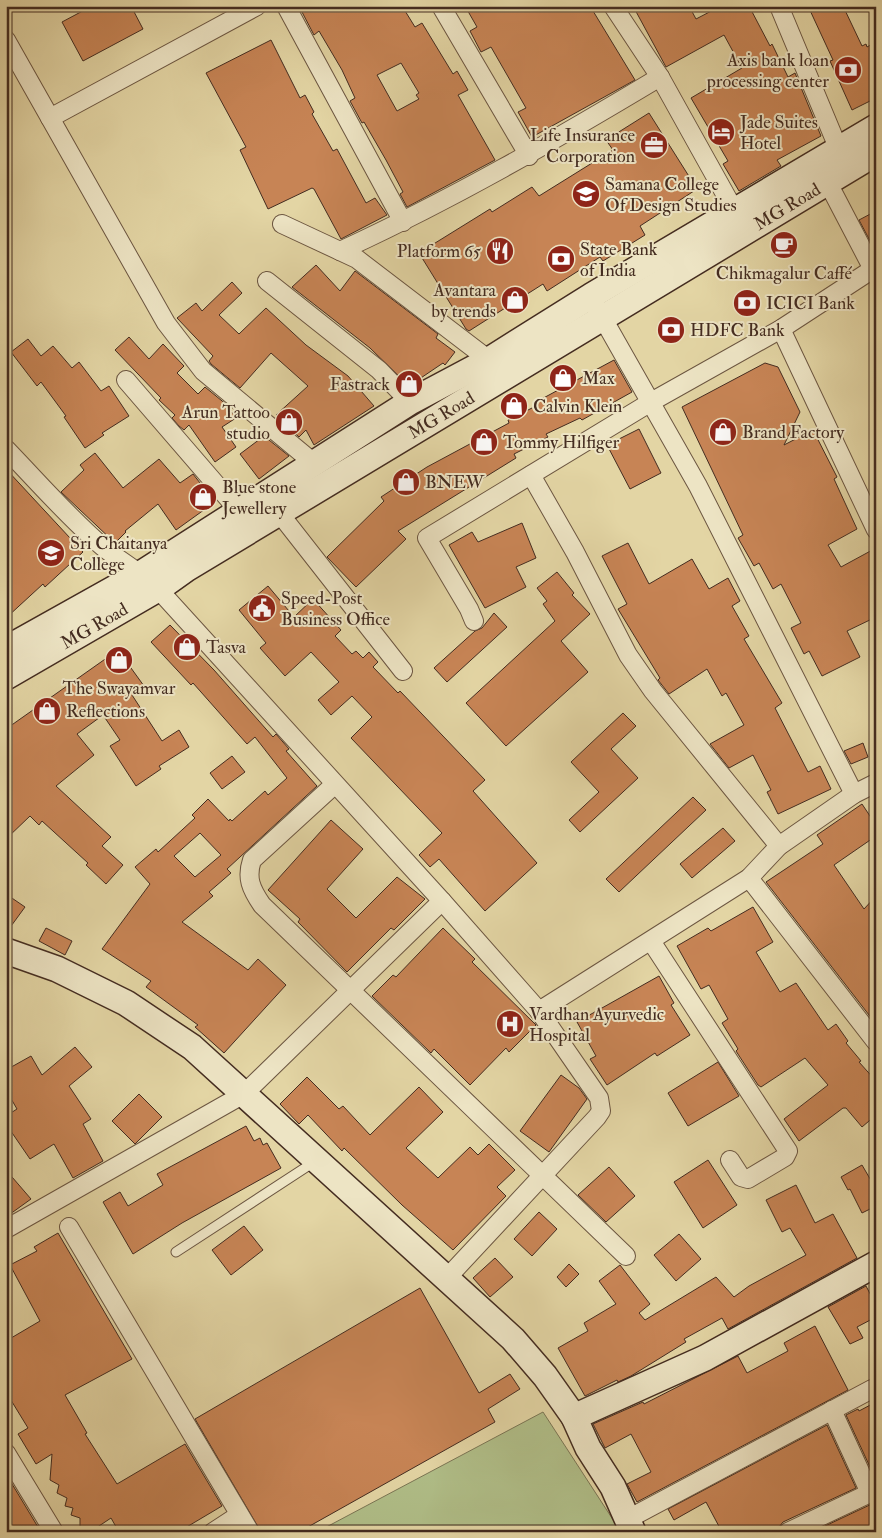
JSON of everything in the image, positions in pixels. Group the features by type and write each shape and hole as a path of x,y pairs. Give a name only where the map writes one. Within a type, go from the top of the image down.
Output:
{"main road":[{"name":"MG Road","path":"6,677 150,581 239,511 410,402 488,360 734,210 876,127"},
{"name":"MG Road","path":"6,648 150,581 186,569 876,153"},
{"path":"441,385 455,408"},
{"path":"6,951 57,969 126,1003 192,1047 513,1339 545,1376 574,1417 588,1448 614,1487 631,1525"},
{"path":"574,1417 705,1358 875,1266"}],"street":[{"path":"50,118 257,6"},
{"path":"286,6 403,222"},
{"path":"441,6 529,156"},
{"path":"613,6 660,77 734,210"},
{"path":"779,6 839,150"},
{"path":"6,40 166,324 203,371 315,464"},
{"path":"340,251 403,222 529,156 660,77"},
{"path":"474,621 428,538 652,402 781,329 874,272 828,183"},
{"path":"282,224 357,260 488,360"},
{"path":"267,280 379,370 410,402"},
{"path":"591,296 698,486 854,794"},
{"path":"781,329 876,530"},
{"path":"126,380 239,511"},
{"path":"6,449 71,517 105,548 150,581 334,785 442,900 539,1011 601,1104 597,1117 446,1278"},
{"path":"531,475 575,552 628,655 653,691 779,846"},
{"path":"280,514 404,671"},
{"path":"539,1011 749,878 779,846 854,794 876,783"},
{"path":"334,785 252,860 248,873 251,889 262,905 541,1177 626,1256"},
{"path":"749,878 876,1042"},
{"path":"6,1229 244,1094 442,900"},
{"path":"651,941 788,1151 785,1157 748,1179 741,1177 730,1160"},
{"path":"70,1227 250,1532"},
{"path":"631,1525 872,1389"},
{"path":"788,1532 873,1493 832,1410"},
{"path":"6,1453 54,1532"},
{"path":"213,1532 240,1515"}],"lane":[{"path":"176,1252 316,1160"}],"green space":[{"path":"543,1412 621,1532 317,1532"}],"building":[{"path":"92,6 131,6 143,29 83,61 62,22"},
{"path":"313,6 402,6 415,27 422,23 453,74 457,71 468,90 458,95 495,160 407,207 400,194 403,192 386,160 350,101 355,98 342,70 319,31 314,35 302,12","holes":["401,63 419,93 416,95 419,99 397,111 377,75"]},
{"path":"465,6 590,6 635,80 532,137 518,112 526,108 491,47 481,52 470,31 477,27"},
{"path":"633,6 689,6 696,19 721,6 749,6 770,46 772,44 788,77 795,73 821,136 777,160 781,166 739,191 723,164 728,161 691,98 742,68 724,35 666,67"},
{"path":"808,6 843,6 862,46 866,44 867,47 876,42 876,98 852,110 830,61 833,60"},
{"path":"271,40 300,98 305,95 314,112 312,114 333,151 337,149 366,203 375,198 387,215 341,239 312,188 268,209 240,150 246,147 206,73"},
{"path":"649,113 697,189 640,226 645,235 603,261 600,257 547,291 543,284 469,331 466,329 419,253 490,209 492,212 532,187 539,196 613,150 606,140"},
{"path":"876,211 876,252 859,220"},
{"path":"316,265 340,291 355,271 438,334 436,338 455,352 445,365 443,363 409,386 370,348 292,287"},
{"path":"232,282 242,293 219,315 239,334 266,308 306,345 348,376 374,406 314,445 306,430 299,437 276,415 308,386 271,353 240,388 211,364 209,361 213,356 177,318 196,303 202,311"},
{"path":"129,337 149,359 163,344 184,366 177,373 198,394 205,387 227,405 236,418 222,427 236,447 215,462 189,425 184,430 179,426 172,418 175,415 159,400 161,398 115,350"},
{"path":"28,339 41,356 53,346 72,368 79,362 101,391 109,386 129,416 102,433 104,435 85,448 64,417 66,416 41,382 37,386 11,352"},
{"path":"614,360 632,392 582,420 580,418 546,434 548,437 514,454 516,458 398,531 406,539 356,587 327,557 384,501 381,497 427,467 509,423 508,420 538,405 536,402"},
{"path":"765,363 778,367 800,412 784,445 813,430 837,477 834,479 857,529 828,545 841,567 876,548 876,617 847,631 860,657 822,676 809,651 804,654 791,628 801,623 781,584 773,589 759,563 754,566 738,538 743,535 682,407"},
{"path":"639,429 661,473 630,489 607,445"},
{"path":"264,436 289,456 259,479 240,454"},
{"path":"95,453 123,488 159,459 180,483 193,474 215,502 176,530 158,504 125,531 115,543 61,492 84,470 80,465"},
{"path":"6,469 83,552 45,587 43,584 6,618"},
{"path":"522,523 536,558 516,567 526,587 485,608 449,545 472,532 478,542"},
{"path":"628,543 649,584 692,559 709,589 728,578 740,601 732,606 749,636 744,639 782,703 775,708 808,772 820,766 831,789 778,814 767,792 771,790 753,755 729,768 710,744 744,725 726,693 722,696 707,669 669,694 658,680 660,678 618,609 627,604 602,556"},
{"path":"557,572 574,593 572,595 590,614 561,641 588,672 506,746 466,703 555,621 543,604 547,601 537,588"},
{"path":"268,586 294,617 313,599 341,630 335,636 352,654 356,651 363,658 369,652 378,662 373,667 398,693 400,691 485,780 473,791 537,863 485,911 439,859 430,867 419,855 442,833 351,738 372,717 352,696 331,715 318,700 339,682 311,652 285,676 260,648 266,643 239,610"},
{"path":"494,613 507,627 447,682 434,668 475,631 482,628"},
{"path":"170,625 214,670 273,737 276,734 289,749 286,751 317,786 227,869 231,873 209,892 213,896 182,922 248,970 258,959 286,985 224,1053 195,1027 198,1025 146,987 151,981 102,949 150,884 135,867 156,849 158,852 195,818 192,815 208,799 229,821 230,819 232,821 265,791 268,795 287,778 255,737 247,744 193,683 191,685 151,642","holes":["200,833 221,855 195,877 174,856"]},
{"path":"118,650 144,686 132,695 162,741 179,730 189,747 159,766 161,769 136,786 110,746 120,740 103,715 77,734 94,755 56,786 111,837 102,846 123,865 106,884 86,865 88,863 42,821 39,825 30,816 6,839 6,729"},
{"path":"623,713 636,726 611,749 638,778 580,832 569,820 599,792 571,762"},
{"path":"863,743 868,757 851,764 844,751"},
{"path":"232,756 245,772 222,789 210,773"},
{"path":"693,797 706,810 619,892 606,879"},
{"path":"862,804 876,825 876,836 834,865 864,909 876,896 876,1024 766,882 823,844 817,835"},
{"path":"331,820 363,849 327,889 356,918 397,877 425,899 394,930 391,928 347,972 298,922 300,919 268,890"},
{"path":"723,828 735,841 692,878 680,864"},
{"path":"6,894 25,907 6,933"},
{"path":"753,907 773,942 756,952 780,992 796,983 828,1030 836,1024 848,1041 846,1043 861,1061 859,1062 876,1081 876,1115 862,1127 846,1108 843,1108 799,1141 784,1119 828,1085 805,1058 761,1087 758,1085 736,1051 738,1049 722,1023 728,1019 709,985 701,989 677,946 708,928 711,931"},
{"path":"46,928 72,941 65,955 39,941"},
{"path":"443,928 475,959 472,962 536,1025 509,1052 506,1048 470,1085 434,1049 431,1053 372,996 393,975 396,977"},
{"path":"659,976 674,1003 671,1005 690,1035 657,1056 655,1053 607,1085 590,1059 596,1056 577,1022"},
{"path":"75,1047 92,1067 69,1086 91,1119 83,1124 103,1161 73,1178 54,1144 30,1159 6,1124 6,1116 17,1109 6,1090 6,1070 31,1056 42,1075"},
{"path":"718,1062 739,1096 688,1126 668,1093"},
{"path":"561,1075 579,1088 587,1099 549,1152 520,1131"},
{"path":"307,1077 339,1109 343,1106 370,1135 419,1087 443,1112 406,1148 438,1178 470,1147 478,1155 489,1144 515,1170 497,1187 506,1196 453,1250 402,1205 344,1148 342,1151 308,1115 299,1124 280,1104"},
{"path":"139,1094 162,1117 135,1144 112,1121"},
{"path":"246,1126 254,1141 260,1138 263,1145 267,1143 281,1168 182,1223 133,1254 103,1202 120,1192 128,1206 163,1185 157,1174"},
{"path":"708,1160 737,1205 703,1228 674,1182"},
{"path":"862,1165 876,1189 876,1206 862,1213 850,1189 848,1190 841,1177"},
{"path":"609,1167 635,1196 606,1222 578,1195"},
{"path":"6,1170 31,1199 6,1217"},
{"path":"796,1185 815,1223 833,1214 857,1258 728,1329 722,1318 684,1339 686,1342 631,1376 618,1382 617,1380 585,1396 558,1348 588,1331 584,1323 616,1304 599,1281 620,1265 650,1304 639,1313 645,1320 716,1277 734,1297 749,1286 806,1255 790,1228 782,1232 766,1200"},
{"path":"539,1212 557,1229 532,1256 514,1239"},
{"path":"244,1226 263,1250 231,1275 212,1250"},
{"path":"58,1233 132,1359 65,1395 87,1433 85,1434 117,1484 185,1444 222,1506 185,1528 187,1532 119,1532 111,1518 90,1532 80,1529 80,1518 71,1515 73,1508 65,1506 67,1498 57,1493 59,1485 50,1480 52,1454 36,1464 18,1434 28,1428 6,1392 6,1341 40,1321 10,1265 37,1251 34,1247"},
{"path":"679,1234 701,1259 676,1281 654,1255"},
{"path":"495,1258 513,1277 490,1297 473,1278"},
{"path":"569,1264 579,1274 566,1287 557,1277"},
{"path":"866,1286 876,1305 876,1317 857,1327 863,1338 850,1344 828,1307"},
{"path":"420,1288 479,1393 510,1374 520,1389 488,1409 495,1422 299,1532 261,1532 195,1419"},
{"path":"815,1326 848,1390 637,1502 627,1484 651,1472 631,1434 605,1448 593,1424 643,1402 644,1404 738,1356 747,1373 788,1351 784,1343"},
{"path":"876,1402 876,1480 846,1415"},
{"path":"827,1425 856,1488 783,1522 775,1532 722,1532 706,1502 674,1520 668,1509"},
{"path":"6,1474 41,1532 6,1532"},
{"path":"876,1502 876,1532 828,1532 825,1526"}],"place":[{"name":"Axis bank loan processing center","path":"848,70"},
{"name":"Jade Suites Hotel","path":"721,132"},
{"name":"Life Insurance Corporation","path":"654,145"},
{"name":"Samana College Of Design Studies","path":"586,194"},
{"name":"Chikmagalur Caffé","path":"784,245"},
{"name":"Platform 65","path":"500,251"},
{"name":"State Bank of India","path":"561,259"},
{"name":"Avantara by trends","path":"515,300"},
{"name":"ICICI Bank","path":"747,303"},
{"name":"HDFC Bank","path":"671,330"},
{"name":"Max","path":"563,378"},
{"name":"Fastrack","path":"409,384"},
{"name":"Calvin Klein","path":"514,406"},
{"name":"Arun Tattoo studio","path":"289,422"},
{"name":"Brand Factory","path":"723,432"},
{"name":"Tommy Hilfiger","path":"484,442"},
{"name":"BNEW","path":"406,482"},
{"name":"Blue stone Jewellery","path":"203,497"},
{"name":"Sri Chaitanya College","path":"51,553"},
{"name":"Speed-Post Business Office","path":"262,608"},
{"name":"Tasva","path":"187,647"},
{"name":"The Swayamvar","path":"119,660"},
{"name":"Reflections","path":"47,711"},
{"name":"Vardhan Ayurvedic Hospital","path":"510,1024"}]}
